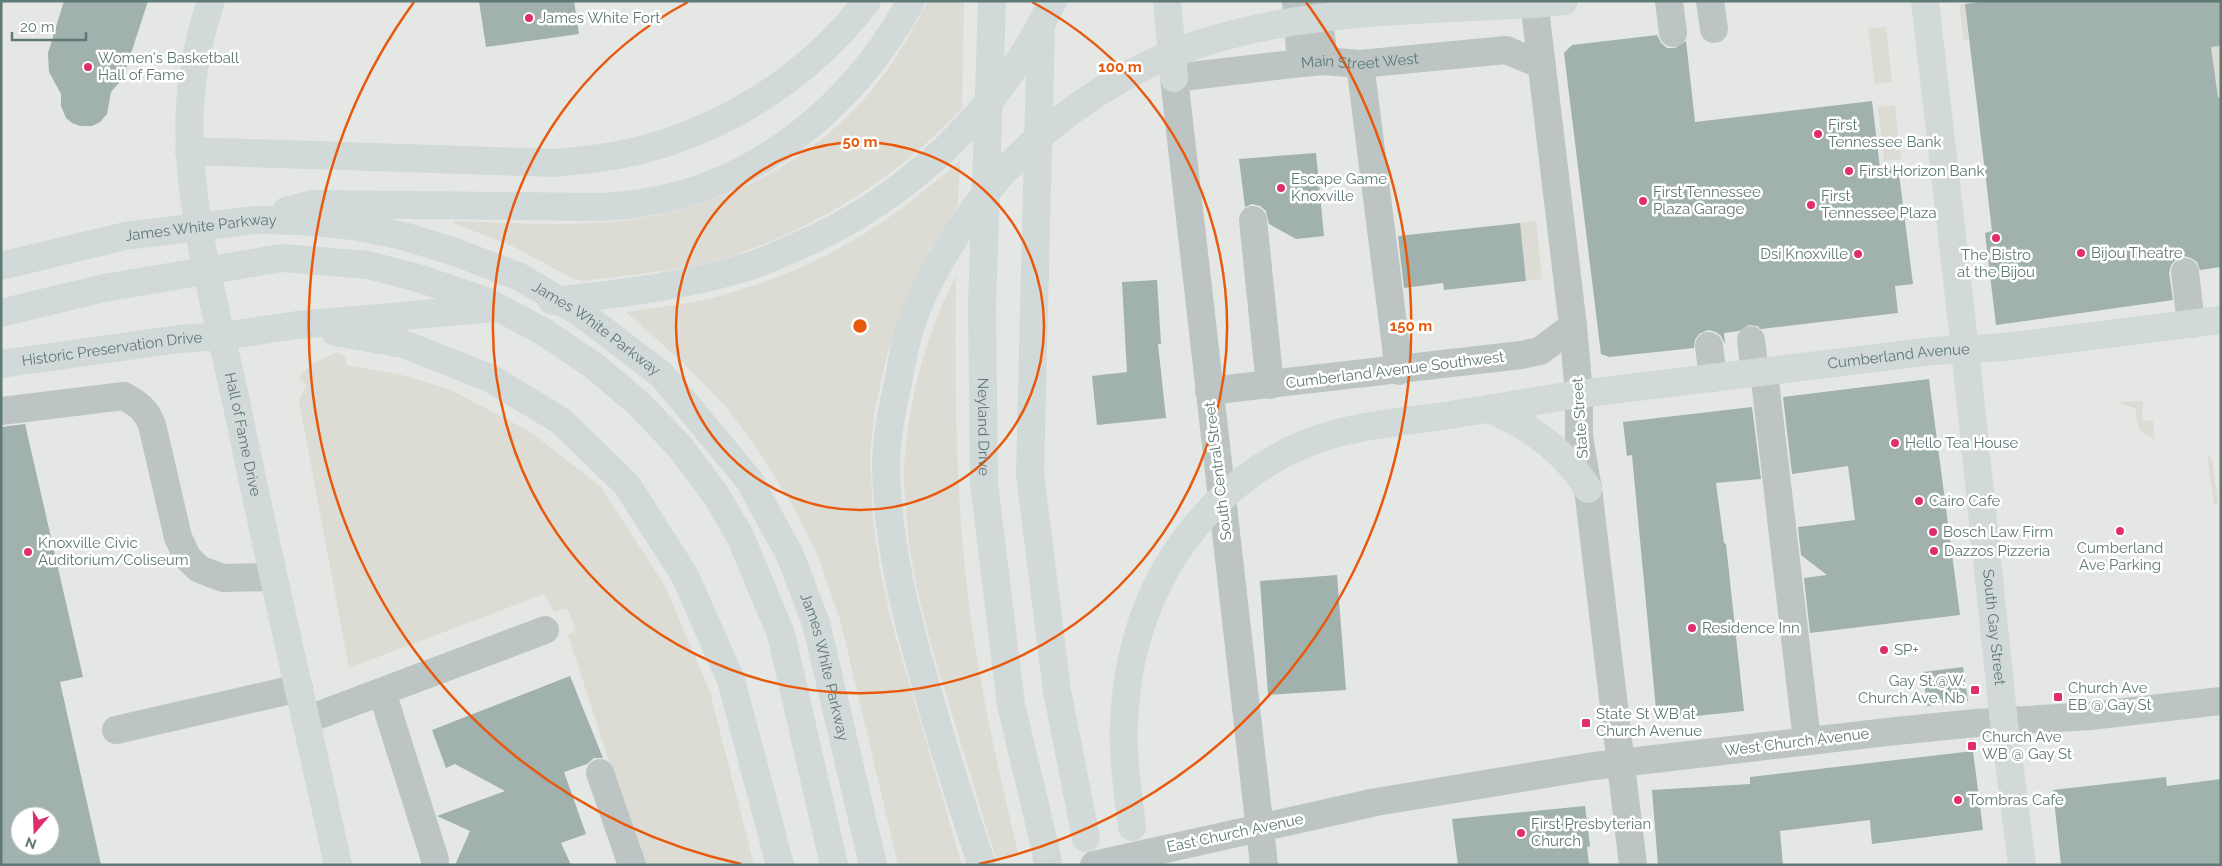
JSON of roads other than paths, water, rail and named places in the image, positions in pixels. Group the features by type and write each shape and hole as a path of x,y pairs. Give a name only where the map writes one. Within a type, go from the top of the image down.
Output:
{"main road":[{"name":"Hall of Fame Drive","path":"211,1 195,63 190,105 190,151 193,182 205,256 273,577 338,865"},
{"path":"190,151 555,163 599,158 645,149 683,136 721,119 777,89 851,23 867,1"},
{"path":"256,220 312,204 602,207 648,202 696,190 744,170 793,139 828,111 865,72 894,32 911,1"},
{"name":"Neyland Drive","path":"992,1 982,306 984,483 1012,705 1045,847"},
{"path":"1042,1 1030,474 1057,691 1086,838"},
{"path":"297,325 436,314 643,291 694,282 752,266 841,226 878,203 948,147 1004,82 1034,37 1054,1"},
{"path":"1167,1 1174,78"},
{"path":"980,862 949,769 905,610 895,562 886,459 890,417 909,330 929,283 953,240 1005,169 1030,144 1097,94 1157,60 1185,48 1265,26 1324,18 1564,1"},
{"name":"South Gay Street","path":"1924,1 1965,349 2004,722 2022,865"},
{"name":"James White Parkway","path":"1,266 125,236 256,220 302,221 354,226 403,236 455,252 520,277 582,314 662,375 749,480 790,555 816,623 874,865"},
{"name":"James White Parkway","path":"1,313 104,288 282,258 368,266 421,279 486,302 544,332 593,366 638,403 680,447 716,495 740,536 781,634 834,865"},
{"name":"Cumberland Avenue","path":"1132,827 1124,724 1133,651 1144,614 1158,583 1196,524 1220,498 1248,475 1280,456 1317,440 1359,428 1579,394 1933,351 2004,347 2221,320"},
{"path":"297,325 403,344 490,378 560,421 627,485 685,576 730,680 780,865"},
{"name":"Historic Preservation Drive","path":"1,364 179,339 223,336 297,325"},
{"path":"1489,409 1530,429 1552,446 1579,474 1588,489"}],"street":[{"path":"1296,1 1312,62"},
{"path":"1312,62 1317,1"},
{"path":"1669,1 1673,33"},
{"path":"1710,1 1714,29"},
{"name":"State Street","path":"1534,3 1542,65 1567,181 1573,326 1579,394 1578,437 1588,489 1633,865"},
{"name":"Main Street West","path":"1174,78 1312,62 1360,64 1506,50 1542,65"},
{"path":"1360,64 1399,371"},
{"name":"South Central Street","path":"1174,78 1264,865"},
{"path":"1253,220 1270,385"},
{"path":"2185,272 2190,324"},
{"name":"Cumberland Avenue Southwest","path":"1209,392 1399,371 1521,355 1540,351 1573,326"},
{"path":"1751,340 1759,372 1807,741"},
{"path":"1709,346 1713,378"},
{"path":"1,411 124,396 139,404 147,412 152,425 178,538 187,557 199,569 223,578 273,577"},
{"path":"306,720 545,630"},
{"path":"116,730 299,688"},
{"path":"382,692 435,860"},
{"name":"West Church Avenue","path":"1376,802 1621,762 1976,723 2090,716 2221,701"},
{"path":"600,773 632,865"},
{"name":"East Church Avenue","path":"1094,865 1159,857 1376,802"}],"tunnel":[{"path":"1045,847 1048,865"}],"place":[{"name":"James White Fort","path":"529,18"},
{"name":"Women's Basketball Hall of Fame","path":"88,67"},
{"name":"First Tennessee Bank","path":"1818,134"},
{"name":"First Horizon Bank","path":"1849,171"},
{"name":"Escape Game Knoxville","path":"1281,188"},
{"name":"First Tennessee Plaza Garage","path":"1643,201"},
{"name":"First Tennessee Plaza","path":"1811,205"},
{"name":"The Bistro at the Bijou","path":"1996,238"},
{"name":"Bijou Theatre","path":"2081,253"},
{"name":"Dsi Knoxville","path":"1858,254"},
{"name":"Hello Tea House","path":"1895,443"},
{"name":"Cairo Cafe","path":"1919,501"},
{"name":"Cumberland Ave Parking","path":"2120,531"},
{"name":"Bosch Law Firm","path":"1933,532"},
{"name":"Dazzos Pizzeria","path":"1934,551"},
{"name":"Knoxville Civic Auditorium/Coliseum","path":"28,552"},
{"name":"Residence Inn","path":"1692,628"},
{"name":"SP+","path":"1884,650"},
{"name":"Gay St.@W. Church Ave. Nb","path":"1975,690"},
{"name":"Church Ave EB @ Gay St","path":"2058,697"},
{"name":"State St WB at Church Avenue","path":"1586,723"},
{"name":"Church Ave WB @ Gay St","path":"1972,746"},
{"name":"Tombras Cafe","path":"1958,800"},
{"name":"First Presbyterian Church","path":"1521,833"}]}
